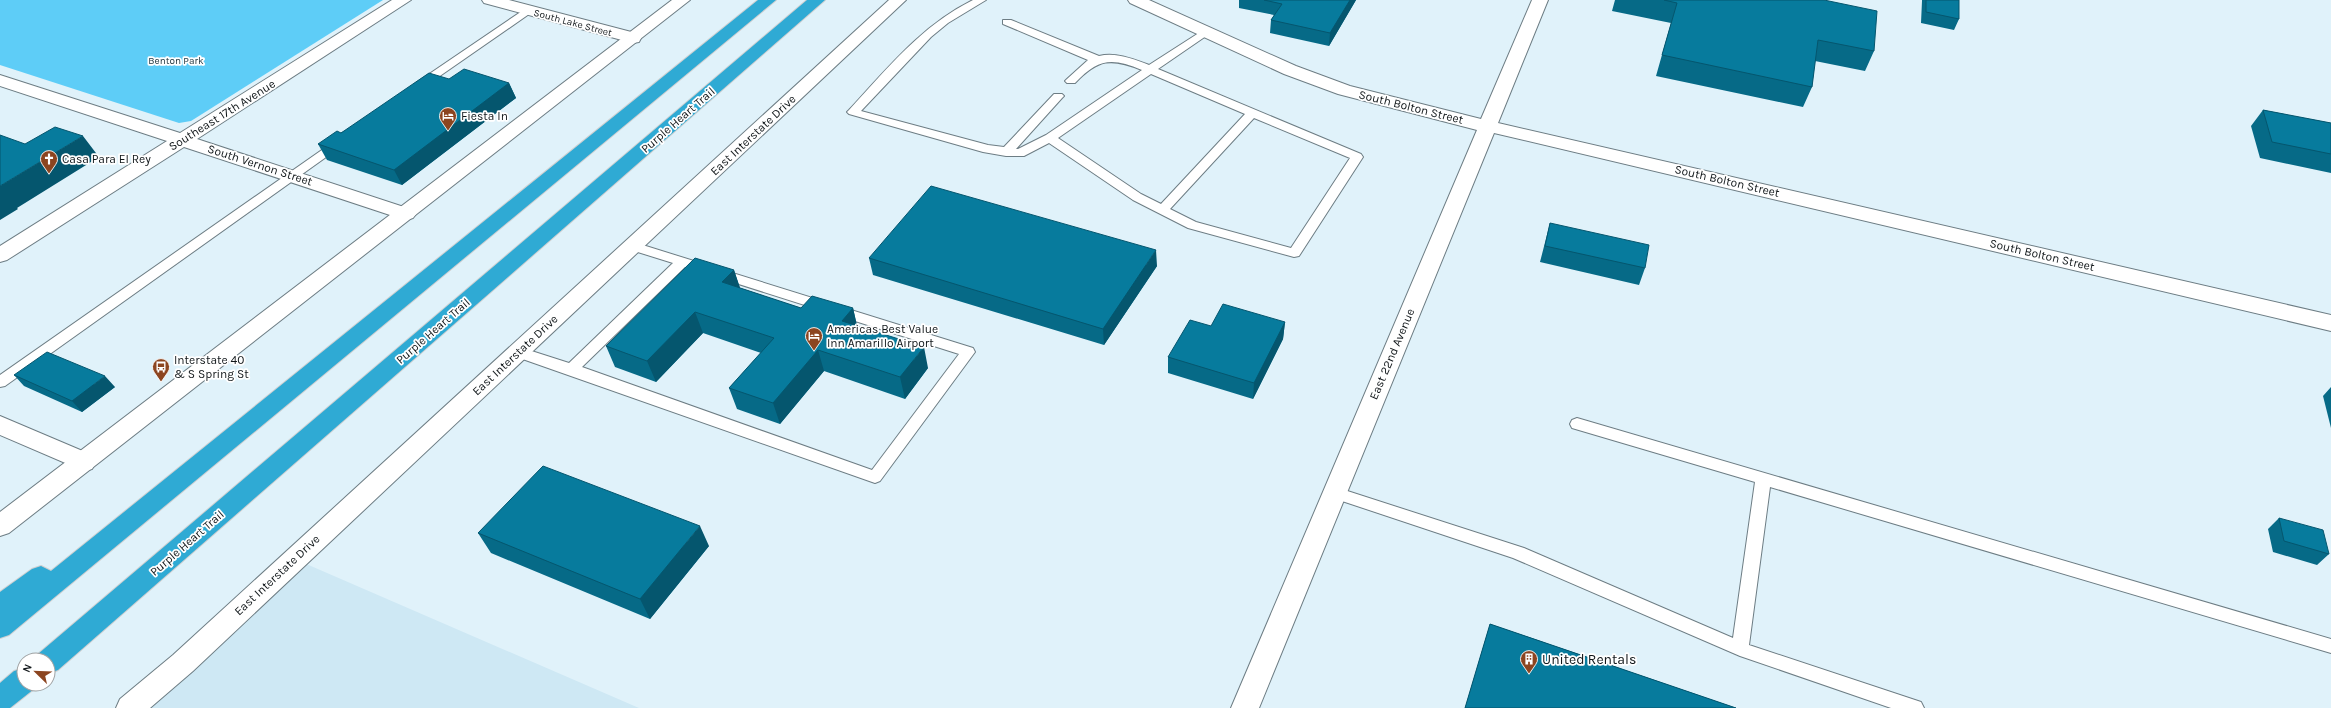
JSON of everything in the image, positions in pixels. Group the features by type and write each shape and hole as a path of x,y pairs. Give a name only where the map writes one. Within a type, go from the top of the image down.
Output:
{"highway":[{"path":"0,627 224,446 768,0"},
{"name":"Purple Heart Trail","path":"56,655 817,0"},
{"path":"0,606 224,446"},
{"path":"0,699 16,686"}],"street":[{"name":"Southeast 17th Avenue","path":"0,255 403,0"},
{"name":"South Lake Street","path":"490,0 633,38"},
{"path":"0,526 682,0"},
{"name":"East Interstate Drive","path":"130,708 183,663 898,0"},
{"name":"South Bolton Street","path":"1136,0 1290,70 1344,90 1404,107 1488,125 2331,323"},
{"name":"East 22nd Avenue","path":"1245,708 1540,0"},
{"name":"South Vernon Street","path":"0,80 406,214"},
{"path":"0,425 84,462"}],"lane":[{"path":"981,0 956,11 936,26 853,112 987,149 1020,153 1050,138 1205,32"},
{"path":"412,91 528,10"},
{"path":"1007,22 1096,59"},
{"path":"1050,138 1137,197 1192,225 1294,253 1357,157 1129,61 1108,57 1096,59 1086,65 1072,81"},
{"path":"1006,152 1058,96"},
{"path":"1162,210 1252,113"},
{"path":"0,382 349,135"},
{"path":"519,352 572,369 875,477 968,352 633,246"},
{"path":"572,369 682,262"},
{"path":"1577,424 2331,646"},
{"path":"1740,649 1763,479"},
{"path":"1335,493 1518,553 1740,649 1915,708"}],"shaded area":[{"path":"304,563 639,708 146,708"}],"green space":[{"name":"Benton Park","path":"0,0 383,0 191,121 179,123 0,65"}],"building":[{"path":"1264,0 1350,0 1330,33 1271,20 1282,4"},
{"path":"1664,0 1824,0 1877,11 1874,51 1818,40 1812,87 1662,55 1677,3"},
{"path":"1926,0 1959,0 1959,19 1926,12"},
{"path":"464,69 509,83 394,170 318,144 337,131 341,133 429,73 449,79"},
{"path":"2263,110 2331,123 2331,154 2272,142"},
{"path":"55,127 83,136 0,186 0,135 25,144"},
{"path":"931,186 1156,250 1103,329 869,258"},
{"path":"1550,223 1649,245 1645,268 1545,246"},
{"path":"695,258 734,270 722,282 801,308 812,296 853,308 842,321 924,347 900,377 818,350 773,403 729,388 774,338 695,312 647,361 606,346"},
{"path":"1223,304 1285,322 1254,383 1168,357 1190,320 1211,326"},
{"path":"47,352 105,376 72,401 14,375"},
{"path":"543,466 700,526 640,599 478,533"},
{"path":"2279,518 2323,530 2329,554 2284,541"},
{"name":"United Rentals","path":"1490,624 1736,708 1465,708"}],"place":[{"name":"Fiesta In","path":"448,131"},
{"name":"Casa Para El Rey","path":"49,174"},
{"name":"Americas Best Value Inn Amarillo Airport","path":"814,351"},
{"name":"Interstate 40 & S Spring St","path":"161,382"},
{"name":"United Rentals","path":"1529,674"}]}
